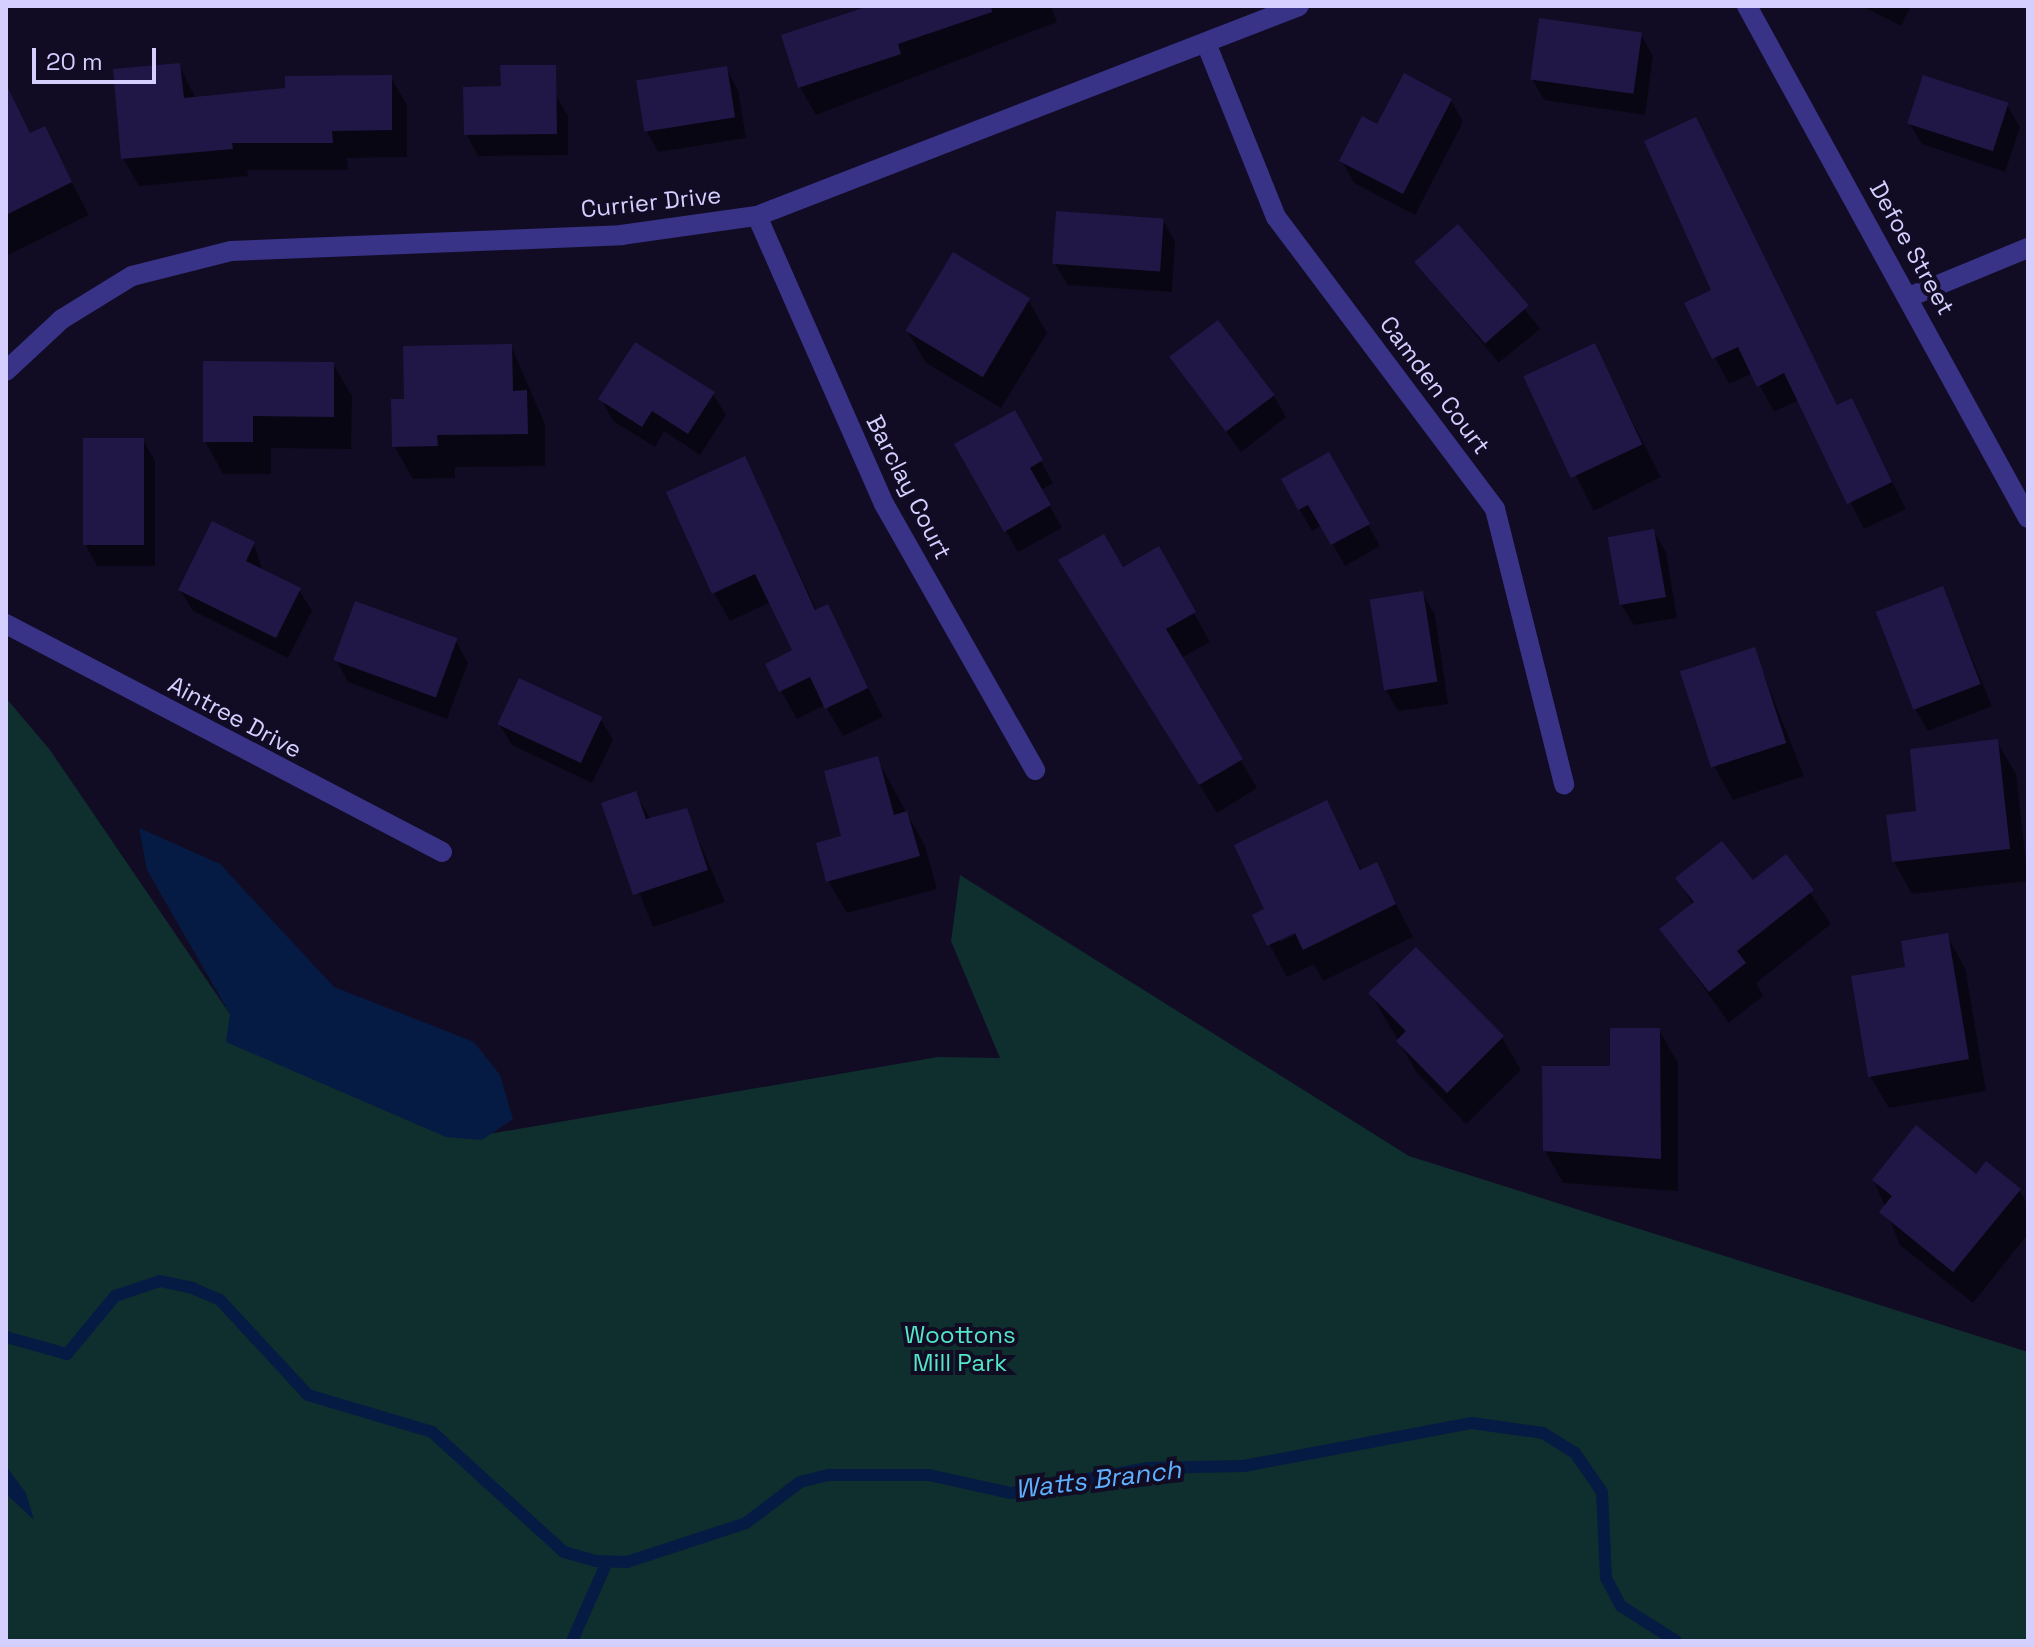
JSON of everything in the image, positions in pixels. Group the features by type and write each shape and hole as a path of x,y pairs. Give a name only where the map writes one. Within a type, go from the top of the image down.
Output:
{"street":[{"name":"Currier Drive","path":"6,371 62,319 132,276 231,251 621,235 757,216 1299,6"},
{"name":"Defoe Street","path":"1747,6 2028,518"},
{"name":"Camden Court","path":"1206,43 1276,217 1495,509 1564,784"},
{"name":"Barclay Court","path":"757,216 884,504 1035,770"},
{"path":"1909,297 2028,248"},
{"name":"Aintree Drive","path":"6,624 442,852"}],"green space":[{"name":"Woottons Mill Park","path":"6,698 50,750 249,1042 465,1138 938,1057 1000,1058 951,941 960,875 1409,1156 2028,1352 2028,1641 6,1641"}],"water":[{"path":"139,828 220,864 334,987 474,1042 500,1075 513,1119 482,1140 446,1137 226,1042 230,1014 147,870"},
{"path":"6,1466 26,1493 34,1520 6,1494"}],"building":[{"path":"869,6 991,6 992,12 898,44 901,54 798,88 781,35"},
{"path":"1539,18 1642,32 1633,94 1530,79"},
{"path":"180,63 184,98 285,88 285,76 392,75 392,130 332,131 333,143 232,143 233,149 121,159 113,69"},
{"path":"500,65 556,65 557,134 464,135 463,87 501,86"},
{"path":"727,66 735,117 644,132 636,80"},
{"path":"1404,73 1452,99 1403,194 1339,161 1362,116 1377,124"},
{"path":"1923,75 2009,103 1993,151 1907,124"},
{"path":"6,84 30,133 45,126 72,182 6,215"},
{"path":"1696,117 1837,405 1852,398 1892,482 1847,504 1784,373 1757,387 1738,347 1712,359 1684,303 1711,290 1644,141"},
{"path":"1056,211 1164,219 1160,271 1052,264"},
{"path":"1458,224 1529,306 1485,344 1414,262"},
{"path":"953,252 1030,298 983,377 906,331"},
{"path":"1218,320 1275,395 1226,432 1169,357"},
{"path":"635,342 715,392 688,434 652,411 642,427 598,399"},
{"path":"1595,343 1642,445 1571,478 1523,376"},
{"path":"512,344 513,391 527,390 528,434 437,435 438,446 392,447 391,399 404,399 403,346"},
{"path":"203,361 334,362 334,417 253,416 253,442 203,442"},
{"path":"1015,410 1043,460 1030,468 1051,505 1004,532 954,444"},
{"path":"83,438 144,438 144,545 83,545"},
{"path":"1329,452 1370,524 1331,545 1308,505 1298,510 1281,479"},
{"path":"745,456 815,610 828,604 868,688 825,709 810,677 779,692 765,664 792,650 755,574 712,594 666,492"},
{"path":"212,521 255,542 246,561 301,588 276,638 178,590"},
{"path":"1654,529 1666,597 1620,605 1608,537"},
{"path":"1104,534 1123,567 1159,546 1196,612 1166,629 1243,759 1199,785 1058,560"},
{"path":"1943,586 1981,684 1913,710 1876,612"},
{"path":"1423,591 1437,682 1384,690 1370,599"},
{"path":"355,601 457,638 436,697 333,660"},
{"path":"1755,647 1786,743 1711,767 1680,671"},
{"path":"519,678 602,717 581,763 497,724"},
{"path":"1998,739 2010,849 1892,862 1886,815 1916,811 1910,749"},
{"path":"878,756 894,815 907,811 920,856 826,882 816,843 841,836 824,771"},
{"path":"636,791 646,819 687,808 708,870 633,895 601,803"},
{"path":"1327,800 1360,870 1377,862 1396,904 1303,950 1295,933 1267,946 1252,915 1264,909 1234,845"},
{"path":"1722,841 1753,880 1786,854 1814,890 1737,951 1746,963 1709,992 1659,929 1694,902 1675,878"},
{"path":"1948,933 1969,1059 1868,1077 1851,976 1905,967 1901,941"},
{"path":"1416,947 1504,1036 1447,1093 1396,1041 1406,1031 1368,993"},
{"path":"1610,1028 1660,1028 1661,1159 1543,1151 1542,1066 1610,1066"},
{"path":"1916,1125 1976,1174 1986,1161 2021,1189 1953,1272 1879,1212 1892,1196 1872,1180"}],"waterway":[{"name":"Watts Branch","path":"6,1337 67,1354 115,1296 160,1281 192,1288 220,1300 308,1395 432,1432 564,1552 596,1561 627,1562 746,1523 800,1482 829,1475 929,1475 1011,1493 1147,1468 1244,1466 1472,1423 1543,1433 1575,1453 1602,1492 1606,1578 1621,1606 1676,1641"},
{"path":"572,1641 607,1562"}]}
